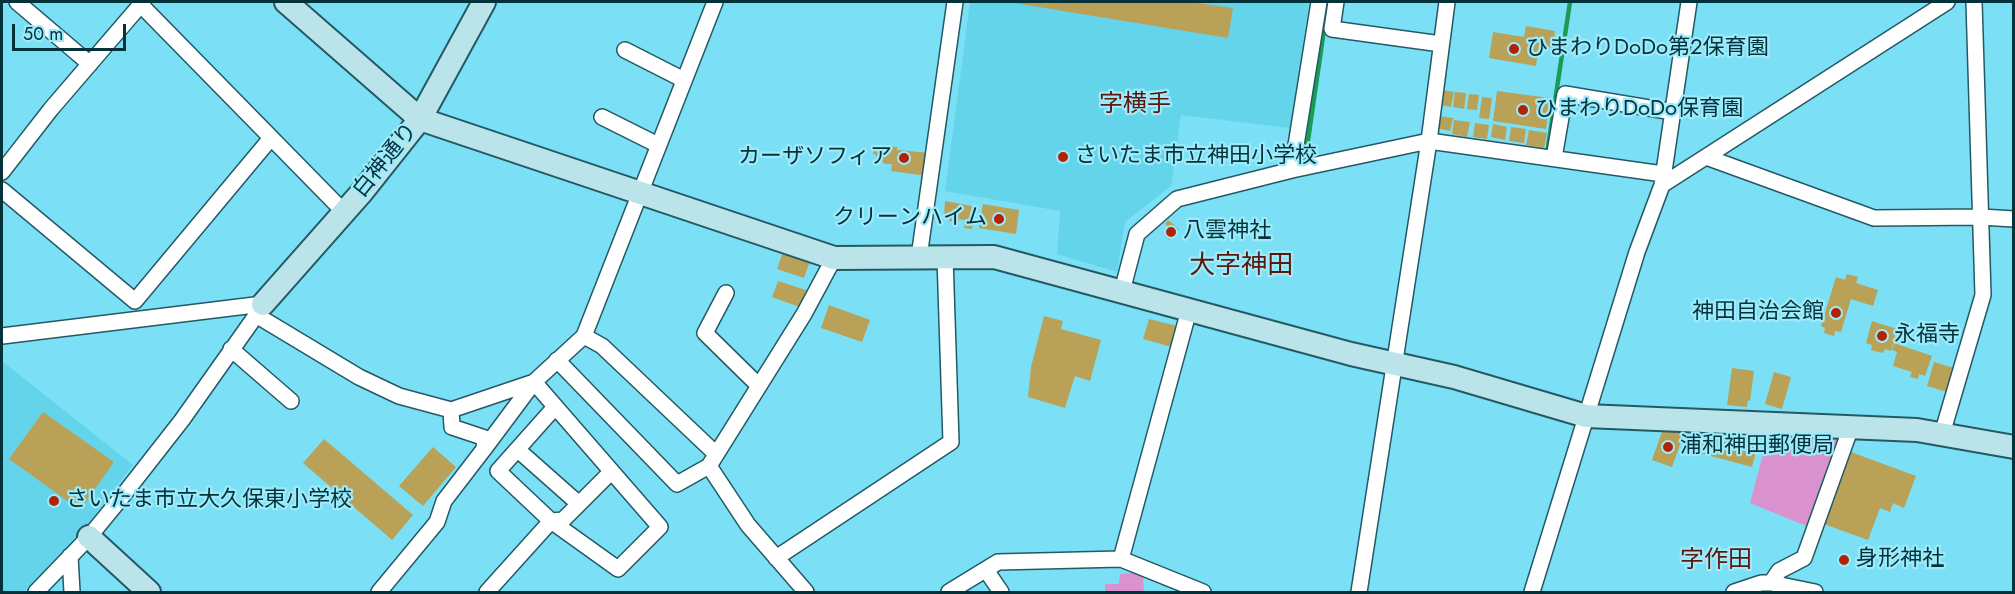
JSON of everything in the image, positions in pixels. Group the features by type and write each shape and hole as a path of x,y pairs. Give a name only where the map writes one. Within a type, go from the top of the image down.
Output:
{"street":[{"path":"17,2 90,64"},
{"path":"286,2 420,118 834,258 994,257 1351,354 1454,377 1586,417 1851,427 1942,434 2013,447"},
{"name":"白神通り","path":"260,310 420,118 484,2"},
{"path":"379,592 436,522 444,501 534,382 584,336 715,2"},
{"path":"919,257 955,2"},
{"path":"1292,170 1319,2"},
{"path":"1336,2 1332,28 1441,44"},
{"path":"1359,592 1429,141 1447,2"},
{"path":"1532,592 1637,252 1663,180 1689,2"},
{"path":"1122,291 1137,234 1177,199 1292,170 1429,141 1554,158 1663,180 1706,157 1947,2"},
{"path":"1942,434 1983,295 1974,2"},
{"path":"2,172 51,109 142,3 344,212"},
{"path":"625,50 684,80"},
{"path":"1554,158 1565,94 1673,112"},
{"path":"602,117 658,145"},
{"path":"2,190 135,301 271,138"},
{"path":"1706,157 1874,218 2013,219"},
{"path":"776,558 951,442 945,257"},
{"path":"557,360 677,484 712,460 804,314 834,258"},
{"path":"726,293 705,333 759,386"},
{"path":"2,336 260,310 359,377 399,396 451,410 534,382"},
{"path":"36,592 89,537 182,420 260,310"},
{"path":"1121,559 1189,310"},
{"path":"584,336 602,346 712,460 748,525 806,592"},
{"path":"231,349 291,401"},
{"path":"534,382 660,527 618,569 551,521 498,471 555,407"},
{"path":"451,410 452,427 485,438 484,449"},
{"path":"1771,583 1779,571 1804,558 1851,427"},
{"path":"518,450 579,504"},
{"path":"487,592 551,521 563,519 611,472"},
{"path":"89,537 149,592"},
{"path":"70,556 72,592"},
{"path":"949,592 998,562 1121,559 1203,592"},
{"path":"986,570 1000,592"},
{"path":"1734,592 1771,583 1815,592"}],"shaded area":[{"name":"さいたま市立神田小学校","path":"970,2 1309,2 1290,128 1181,115 1171,186 1125,222 1117,272 1057,254 1060,211 945,191"},
{"name":"さいたま市立大久保東小学校","path":"2,361 133,465 78,537 24,592 2,592"},
{"path":"1769,432 1841,436 1809,527 1750,503"},
{"path":"1143,572 1144,592 1105,592 1105,584 1119,584 1120,574"}],"building":[{"path":"1008,2 1190,2 1233,8 1228,38"},
{"path":"1526,26 1555,31 1554,38 1559,39 1558,49 1539,45 1536,66 1489,58 1493,32 1524,37"},
{"path":"1443,90 1454,92 1451,107 1440,105"},
{"path":"1497,91 1550,98 1546,129 1493,121"},
{"path":"1455,92 1466,93 1464,109 1453,107"},
{"path":"1469,94 1479,95 1477,110 1467,109"},
{"path":"1482,97 1492,98 1489,119 1479,118"},
{"path":"1439,116 1453,118 1450,131 1436,128"},
{"path":"1454,120 1470,122 1467,137 1452,134"},
{"path":"1475,123 1489,125 1487,139 1473,137"},
{"path":"1493,124 1507,127 1505,140 1491,137"},
{"path":"1511,127 1526,129 1524,143 1509,141"},
{"path":"1529,130 1547,133 1544,148 1526,145"},
{"name":"カーザソフィア","path":"880,145 897,147 897,150 930,153 927,176 891,171 892,164 885,164 873,153 874,146 880,147"},
{"path":"945,201 972,206 970,216 974,217 972,229 964,228 965,220 949,221 950,218 944,217"},
{"name":"クリーンハイム","path":"983,204 1019,210 1016,234 979,228"},
{"name":"八雲神社","path":"1168,220 1179,229 1169,240 1164,235 1170,228 1165,224"},
{"path":"783,252 810,261 804,278 777,269"},
{"path":"1847,274 1858,277 1856,283 1878,290 1873,306 1851,299 1841,332 1835,331 1834,336 1824,333 1825,328 1821,326 1836,277 1845,280"},
{"path":"778,281 806,290 800,307 772,297"},
{"path":"829,305 870,320 862,342 821,328"},
{"path":"1044,316 1063,321 1061,329 1101,340 1090,381 1075,376 1065,408 1028,397 1031,367"},
{"path":"1149,319 1177,326 1172,347 1143,339"},
{"name":"永福寺","path":"1872,321 1897,329 1891,351 1885,349 1883,353 1871,350 1872,345 1866,343"},
{"path":"1894,343 1932,356 1925,376 1919,374 1918,379 1910,377 1912,372 1893,366 1897,352 1892,350"},
{"path":"1934,362 1954,368 1947,392 1927,386"},
{"path":"1732,368 1754,371 1747,407 1727,405"},
{"path":"1774,372 1791,377 1782,409 1765,404"},
{"path":"43,412 114,462 80,510 9,459"},
{"path":"1664,426 1684,434 1672,467 1652,460"},
{"path":"1697,433 1757,448 1752,467 1692,451"},
{"path":"324,439 413,515 392,540 303,463"},
{"path":"433,447 456,467 423,506 399,486"},
{"path":"1851,452 1916,476 1904,508 1893,503 1890,512 1880,508 1868,540 1824,524"}],"waterway":[{"path":"1305,161 1328,2"},
{"path":"1547,154 1570,2"}],"place":[{"name":"ひまわりDoDo第2保育園","path":"1514,49"},
{"name":"ひまわりDoDo保育園","path":"1523,110"},
{"name":"さいたま市立神田小学校","path":"1063,157"},
{"name":"カーザソフィア","path":"904,158"},
{"name":"クリーンハイム","path":"999,219"},
{"name":"八雲神社","path":"1171,232"},
{"name":"神田自治会館","path":"1836,313"},
{"name":"永福寺","path":"1882,336"},
{"name":"浦和神田郵便局","path":"1668,447"},
{"name":"さいたま市立大久保東小学校","path":"54,501"},
{"name":"身形神社","path":"1844,560"}],"district":[{"name":"字横手","path":"1135,105"},
{"name":"大字神田","path":"1241,267"},
{"name":"字作田","path":"1716,561"}]}
